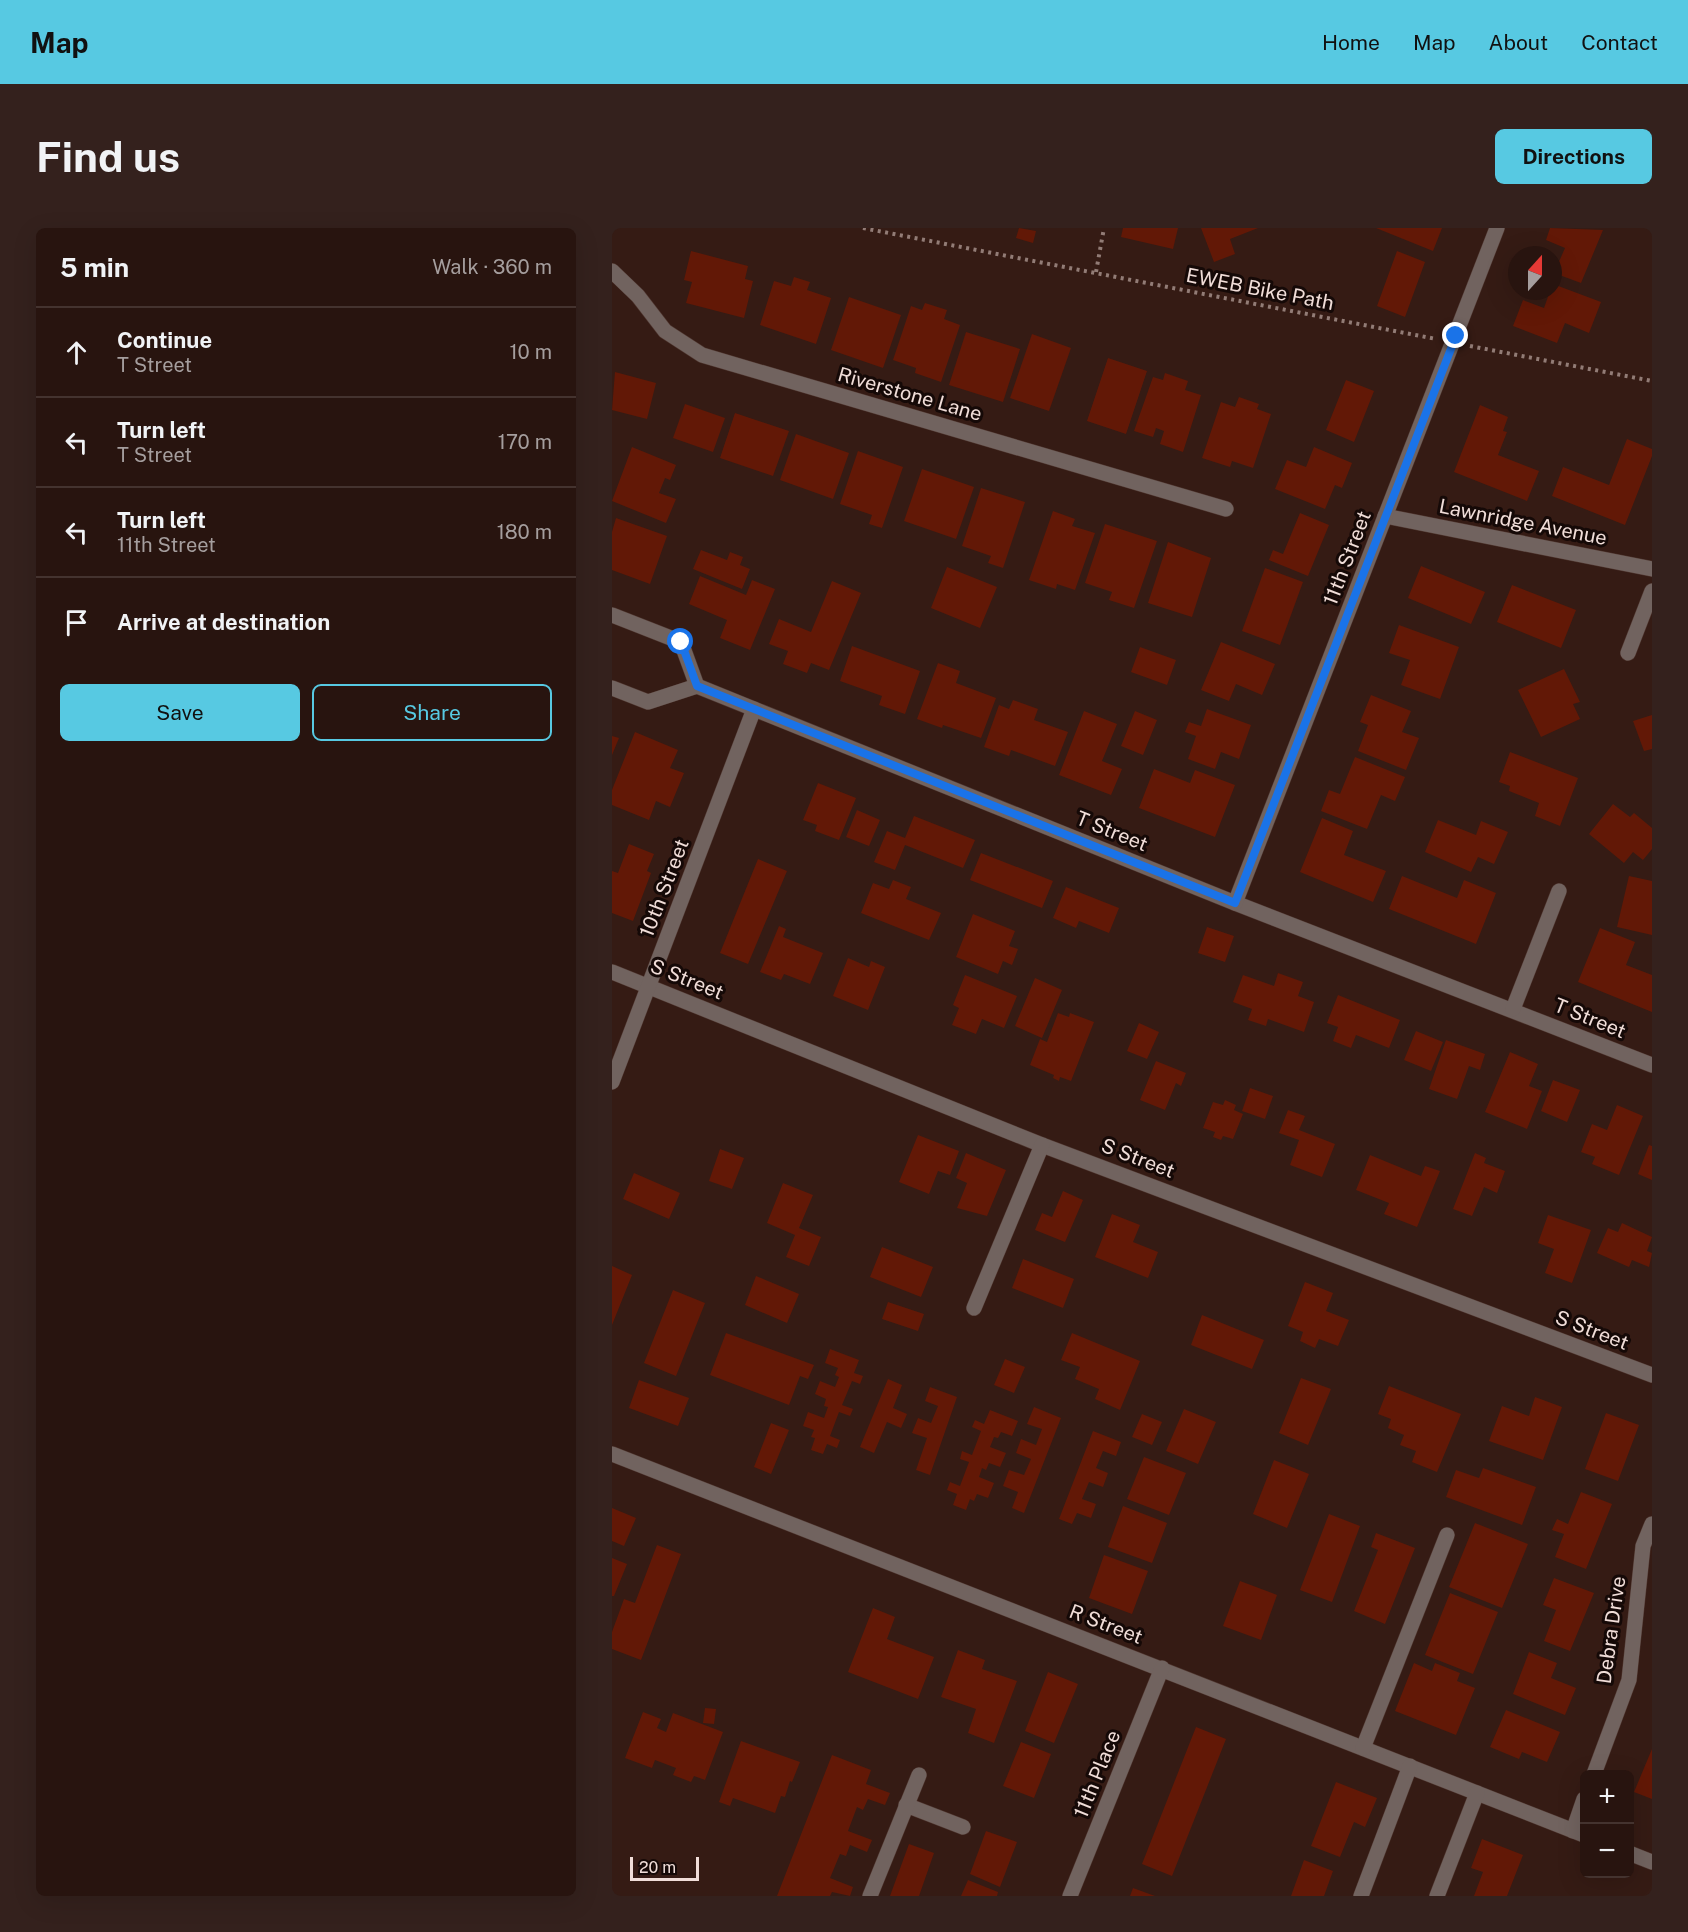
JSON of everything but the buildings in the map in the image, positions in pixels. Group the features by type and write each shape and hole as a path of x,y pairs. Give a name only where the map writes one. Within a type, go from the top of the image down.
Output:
{"street":[{"name":"11th Street","path":"1235,903 1497,228"},
{"name":"Riverstone Lane","path":"612,272 638,296 665,331 702,355 1226,509"},
{"name":"Lawnridge Avenue","path":"1385,516 1652,569"},
{"path":"1628,653 1652,591"},
{"path":"612,615 681,642 697,686 648,702 612,688"},
{"name":"T Street","path":"697,686 1235,903 1513,1009 1652,1065"},
{"name":"10th Street","path":"612,1082 754,709"},
{"path":"1513,1009 1559,891"},
{"name":"S Street","path":"612,972 1042,1145 1652,1375"},
{"path":"974,1308 1042,1145"},
{"name":"R Street","path":"612,1454 1579,1833"},
{"name":"Debra Drive","path":"1595,1770 1629,1680 1642,1546 1652,1524"},
{"path":"1363,1748 1447,1534"},
{"name":"11th Place","path":"1070,1896 1162,1668"},
{"path":"1361,1896 1410,1766"},
{"path":"870,1896 919,1775"},
{"path":"1437,1896 1477,1793"},
{"path":"906,1805 963,1827"},
{"path":"1634,1855 1652,1862"}],"path":[{"name":"EWEB Bike Path","path":"863,228 1652,381"},
{"path":"1096,272 1104,228"}],"route":[{"path":"681,642 697,686 1235,903 1456,336"}]}
